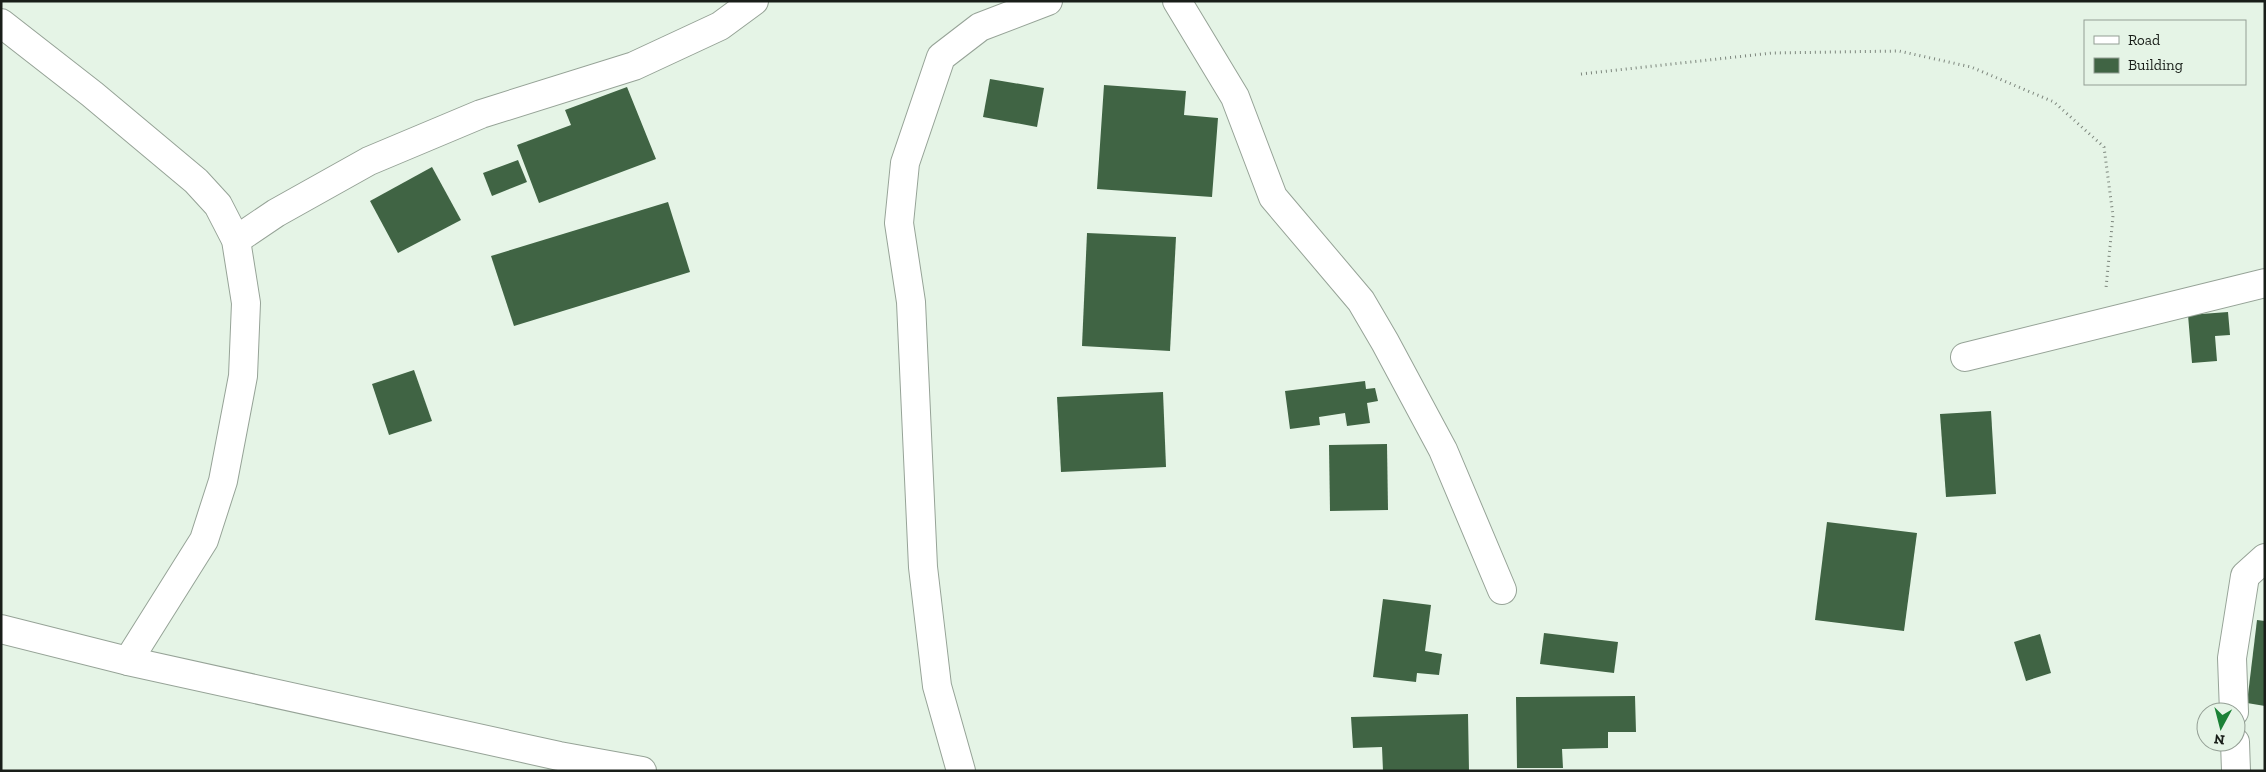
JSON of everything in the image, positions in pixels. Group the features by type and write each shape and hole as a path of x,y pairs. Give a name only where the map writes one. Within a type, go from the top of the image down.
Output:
{"street":[{"path":"236,240 276,213 369,161 481,114 634,66 720,26 754,1"},
{"path":"961,771 937,686 922,567 911,302 899,223 904,172 941,57 980,26 1048,1"},
{"path":"1177,1 1235,96 1274,196 1361,301 1385,342 1443,450 1502,590"},
{"path":"1,23 92,94 196,181 218,205 236,240 246,303 243,376 223,481 204,540 128,661"},
{"path":"1966,357 2104,321 2265,283"},
{"path":"2234,702 2232,658 2245,576 2265,558"},
{"path":"1,629 128,661 559,756 642,771"},
{"path":"2235,752 2236,771"}],"path":[{"path":"1581,74 1772,53 1899,51 1971,68 2054,102 2104,147 2113,216 2104,321"}],"building":[{"path":"990,79 1044,88 1037,127 983,117"},
{"path":"1104,85 1186,91 1184,115 1218,118 1212,197 1097,189"},
{"path":"627,87 656,159 539,203 517,145 571,125 565,110"},
{"path":"518,160 527,182 492,196 483,173"},
{"path":"432,167 461,220 398,253 370,201"},
{"path":"668,202 690,272 514,326 491,256"},
{"path":"1087,233 1176,237 1170,351 1082,346"},
{"path":"2228,312 2230,335 2215,336 2217,361 2192,363 2188,315"},
{"path":"414,370 432,421 389,435 372,384"},
{"path":"1365,381 1366,389 1375,388 1378,401 1367,403 1370,423 1347,426 1345,413 1319,417 1320,425 1290,429 1285,391"},
{"path":"1163,392 1166,467 1061,472 1057,397"},
{"path":"1991,411 1996,494 1946,497 1940,414"},
{"path":"1387,444 1388,510 1330,511 1329,445"},
{"path":"1827,522 1917,533 1904,631 1815,620"},
{"path":"1383,599 1431,605 1425,651 1442,654 1439,675 1417,673 1416,682 1373,677"},
{"path":"2257,620 2265,621 2265,706 2247,703"},
{"path":"1544,633 1618,642 1614,673 1540,664"},
{"path":"2040,634 2051,673 2026,681 2014,642"},
{"path":"1635,696 1636,732 1608,732 1608,748 1562,749 1563,768 1517,768 1516,697"},
{"path":"1468,714 1469,771 1383,771 1382,747 1353,748 1351,717"}]}
